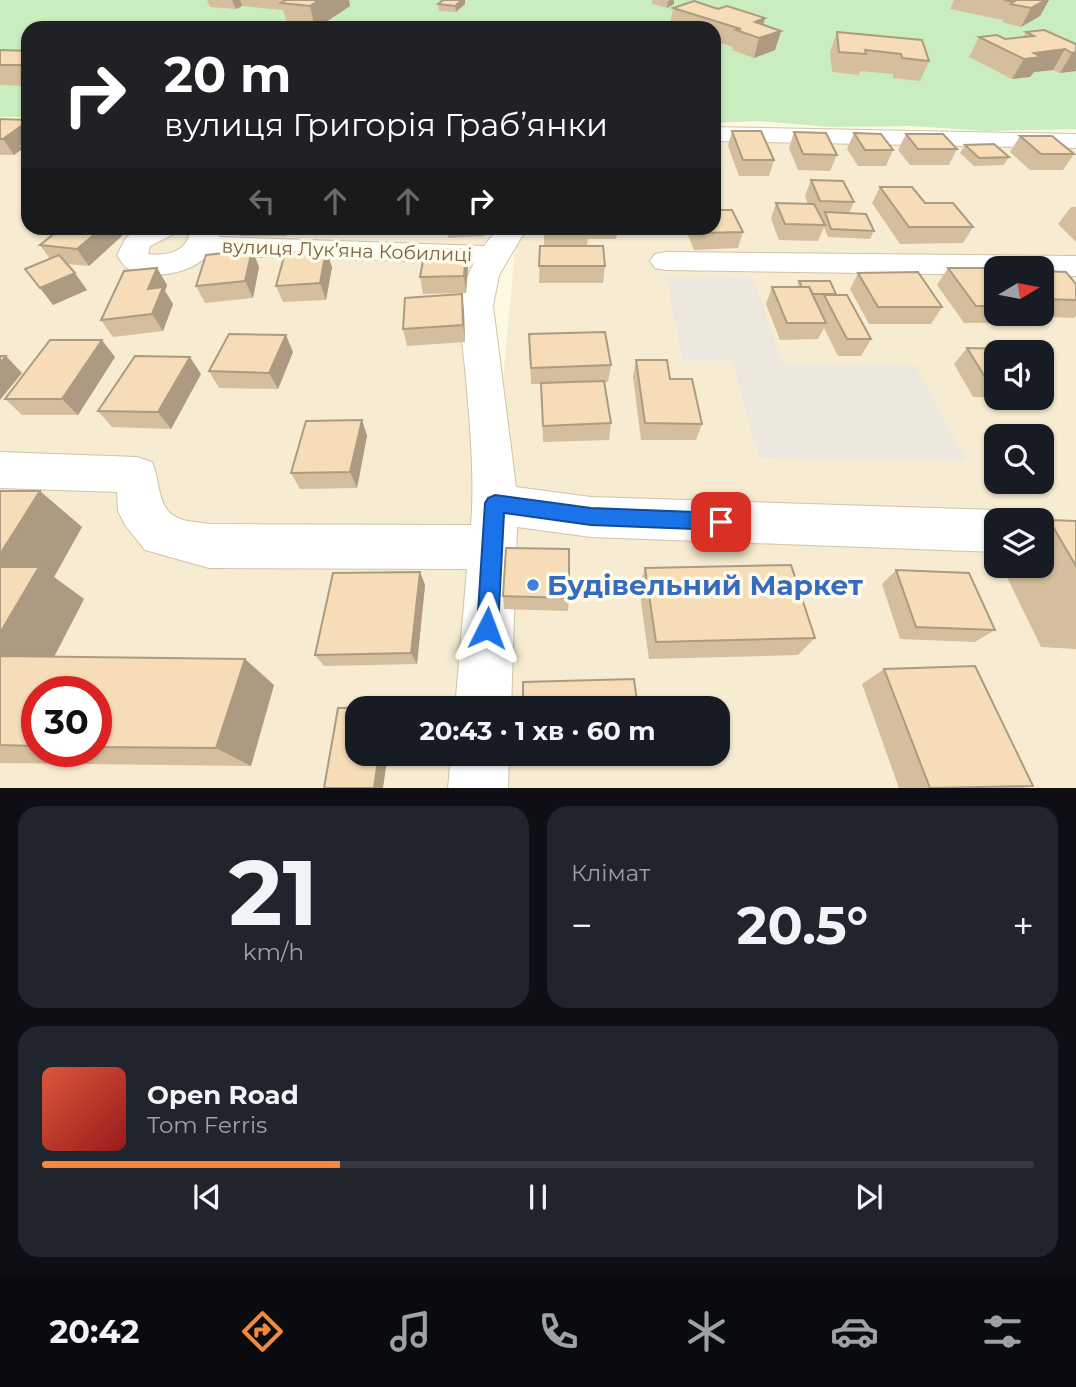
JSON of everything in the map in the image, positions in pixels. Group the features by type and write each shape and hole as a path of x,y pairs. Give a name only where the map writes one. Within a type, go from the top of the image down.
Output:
{"street":[{"path":"721,134 1073,143"},
{"name":"вулиця Лукʼяна Кобилиці","path":"148,235 134,246 132,254 137,261 162,264 178,261 198,237 503,241 483,275 475,306 485,377 494,525 484,696"},
{"path":"666,261 1076,266"},
{"path":"0,470 137,475 141,511 161,535 209,546 591,517 984,531"},
{"path":"478,788 479,766"}],"shaded area":[{"path":"0,125 21,125 21,235 500,235 485,259 482,492 464,696 345,696 345,766 458,766 456,788 0,788"},
{"path":"721,136 1076,142 1076,788 493,788 494,766 730,766 730,696 497,696 499,421 516,235 721,235"},
{"path":"666,277 753,278 783,364 915,365 967,461 759,458 732,361 683,361"}],"green space":[{"path":"0,0 1076,0 1076,129 987,131 911,126 830,127 758,121 721,123 721,21 21,21 21,117 0,117"}],"building":[{"path":"286,0 319,0 310,6 281,3"},
{"path":"443,0 462,0 455,6 438,4"},
{"path":"1004,0 1046,0 1031,8"},
{"path":"694,1 718,9 727,6 765,18 755,22 781,31 759,38 721,21 673,8"},
{"path":"1044,30 1076,44 1076,52 1065,49 1034,53 1042,57 1024,59 979,37 997,35 1005,39 1034,36 1026,32"},
{"path":"837,32 922,40 929,61 902,58 901,54 865,50 866,54 839,52"},
{"path":"0,50 21,51 21,65 0,65"},
{"path":"0,119 21,120 21,126 0,139"},
{"path":"732,131 761,131 774,160 743,160"},
{"path":"794,132 826,133 837,155 803,154"},
{"path":"854,133 881,134 893,150 865,150"},
{"path":"906,134 943,134 957,149 918,149"},
{"path":"1020,136 1052,136 1074,154 1041,154"},
{"path":"994,144 1009,157 979,158 965,145"},
{"path":"811,180 843,181 854,202 820,201"},
{"path":"880,187 912,187 925,203 953,203 973,227 909,227"},
{"path":"776,203 814,204 825,225 785,224"},
{"path":"721,210 732,210 743,232 721,232"},
{"path":"825,212 866,214 874,231 831,229"},
{"path":"52,235 94,235 77,249 40,245"},
{"path":"540,246 603,246 605,266 539,266"},
{"path":"466,249 464,276 420,277 425,250"},
{"path":"252,250 245,281 196,286 206,255"},
{"path":"326,251 320,283 276,286 285,253"},
{"path":"59,255 75,273 40,288 25,269"},
{"path":"157,268 148,289 163,287 152,314 101,320 124,271"},
{"path":"948,268 984,268 984,306 976,306"},
{"path":"918,272 942,307 878,307 858,273"},
{"path":"1054,272 1066,272 1076,284 1076,300 1054,299"},
{"path":"799,281 830,281 836,294 813,294 809,287 802,287"},
{"path":"772,287 809,287 826,323 787,323"},
{"path":"462,294 463,325 403,329 405,298"},
{"path":"824,295 847,295 871,339 847,339"},
{"path":"605,332 611,365 531,368 529,334"},
{"path":"229,334 286,335 269,373 209,371"},
{"path":"50,340 102,340 62,399 5,399"},
{"path":"967,348 984,348 984,375"},
{"path":"135,356 190,357 158,412 98,411"},
{"path":"636,360 667,360 670,379 692,379 702,424 645,423"},
{"path":"604,381 611,423 543,426 541,383"},
{"path":"362,420 350,472 291,473 306,421"},
{"path":"0,491 40,491 0,554"},
{"path":"1054,520 1076,521 1076,566 1054,529"},
{"path":"506,548 569,549 569,598 503,596"},
{"path":"791,565 815,638 656,642 645,568"},
{"path":"0,567 39,567 0,633"},
{"path":"896,570 969,573 995,630 916,627"},
{"path":"420,572 411,653 315,655 333,573"},
{"path":"0,656 245,659 216,748 112,747 112,676 21,676 21,746 0,745"},
{"path":"975,666 1033,786 930,788 884,669"},
{"path":"634,679 636,696 523,696 523,682"},
{"path":"338,708 345,708 345,766 377,766 374,788 324,788"}],"place":[{"name":"Будівельний Маркет","path":"533,585"}],"route":[{"path":"487,628 495,503 591,517 721,522"}]}
